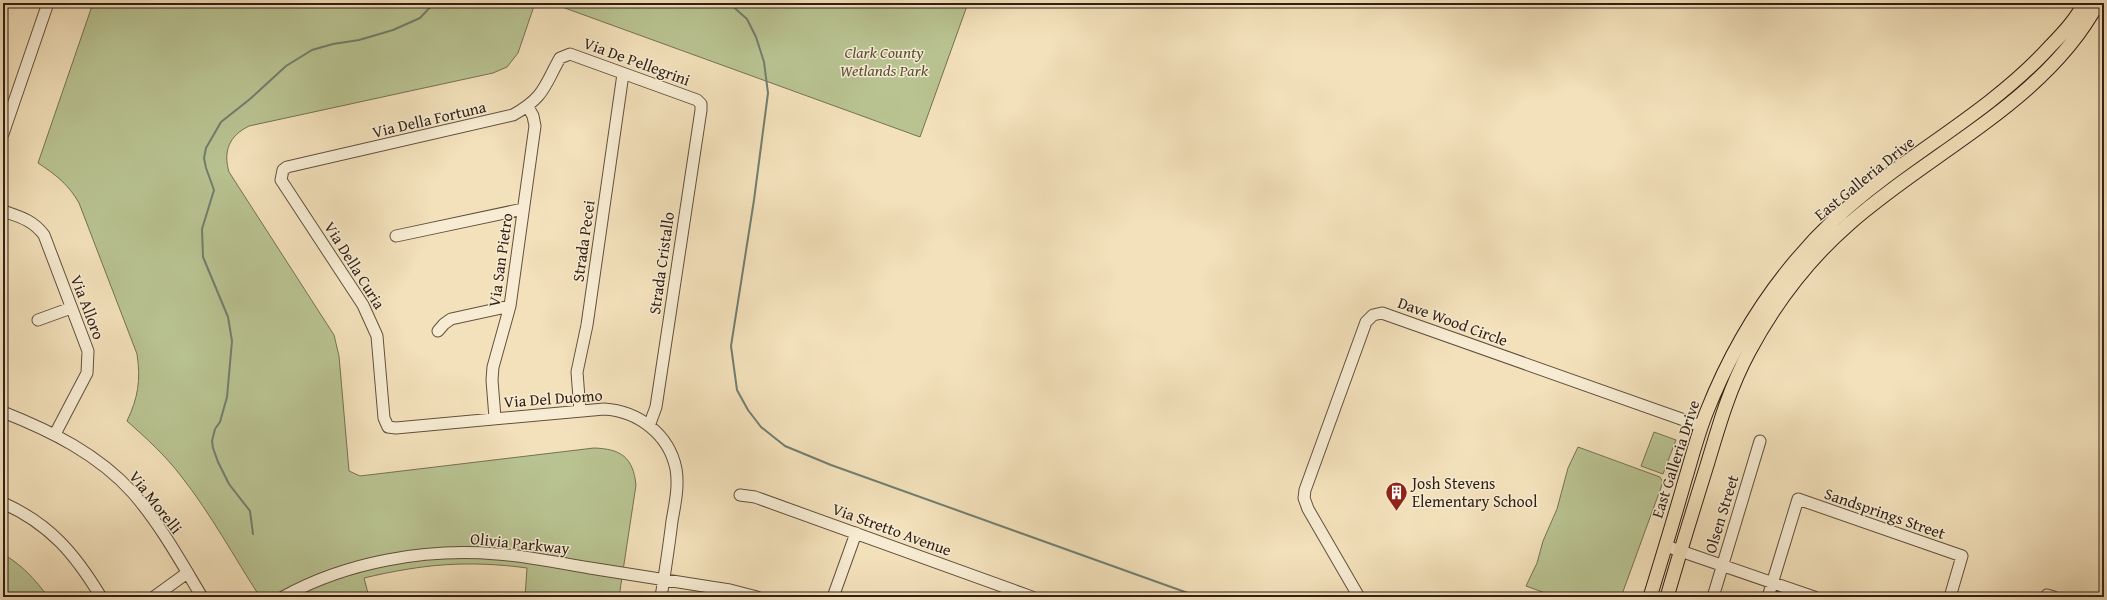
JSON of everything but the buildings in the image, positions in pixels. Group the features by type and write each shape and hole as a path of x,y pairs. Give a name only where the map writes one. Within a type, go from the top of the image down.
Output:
{"main road":[{"name":"East Galleria Drive","path":"1650,597 1701,426 1723,373 1744,332 1770,292 1800,255 1836,219 1884,179 1954,129 2020,78 2057,39 2084,3"},
{"name":"East Galleria Drive","path":"1667,597 1680,550 1727,401 1752,346 1776,308 1813,260 1848,225 1891,189 2024,92 2062,53 2098,3"},
{"path":"1701,426 1727,401"}],"street":[{"path":"3,134 48,3"},
{"name":"Via De Pellegrini","path":"560,58 570,54 697,100 701,104"},
{"name":"Via Della Fortuna","path":"281,174 287,167 500,119 528,107 539,97 547,86 560,58"},
{"name":"Strada Pecei","path":"580,411 577,372 587,325 623,74"},
{"name":"Strada Cristallo","path":"649,426 656,407 701,104"},
{"name":"Via San Pietro","path":"495,418 492,380 493,367 510,306 535,126 533,116 528,107"},
{"name":"Via Della Curia","path":"281,174 281,180 363,305 374,326 377,336 384,418 388,427"},
{"path":"396,236 523,209"},
{"name":"Via Alloro","path":"3,211 28,220 37,226 44,235 88,351 87,373 56,434"},
{"path":"438,331 451,319 510,306"},
{"path":"38,320 71,308"},
{"name":"Dave Wood Circle","path":"1358,597 1308,508 1304,498 1305,490 1366,322 1373,315 1382,313 1701,426"},
{"name":"Via Del Duomo","path":"388,427 396,428 580,411 616,410 638,417 649,426 666,445 676,470 677,494 661,597"},
{"name":"Via Morelli","path":"3,412 56,434 100,464 133,493 153,520 202,597"},
{"name":"Olsen Street","path":"1713,597 1760,441"},
{"name":"Via Stretto Avenue","path":"740,495 755,497 1032,597"},
{"name":"Sandsprings Street","path":"1772,582 1798,499 1962,556 1950,597"},
{"path":"3,503 26,514 58,538 83,568 101,597"},
{"path":"833,597 856,533"},
{"path":"1666,546 1814,597"},
{"name":"Olivia Parkway","path":"284,597 321,579 351,569 407,557 465,552 519,556 664,579 757,597"},
{"path":"154,597 187,573"},
{"path":"1768,597 1772,582"},
{"path":"2046,597 2047,595 2054,597"}],"green space":[{"path":"102,3 535,3 518,53 507,67 493,73 249,126 232,139 227,151 227,164 229,172 334,335 339,356 349,471 360,476 594,448 612,450 624,456 629,461 636,485 619,597 525,597 527,568 485,564 465,564 406,569 364,578 369,597 260,597 192,490 162,454 127,421 138,389 139,372 137,354 79,203 61,180 38,163 92,6"},
{"name":"Clark County Wetlands Park","path":"551,3 968,3 920,137"},
{"path":"1654,432 1676,440 1663,474 1641,466"},
{"path":"1578,447 1660,477 1663,482 1621,597 1556,597 1526,586 1537,563 1543,541 1557,509 1568,468"},
{"path":"3,554 28,573 48,597 3,597"}],"waterway":[{"path":"253,534 250,511 229,484 218,462 212,441 215,429 220,422 227,397 232,341 228,317 203,257 202,229 214,190 204,158 206,148 221,122 250,99 286,66 312,50 333,44 359,40 393,30 420,18 434,3"},
{"path":"729,3 747,19 756,37 764,62 768,93 754,200 731,346 737,390 748,410 761,427 785,446 831,465 1199,597"}],"place":[{"name":"Josh Stevens Elementary School","path":"1397,512"}]}
